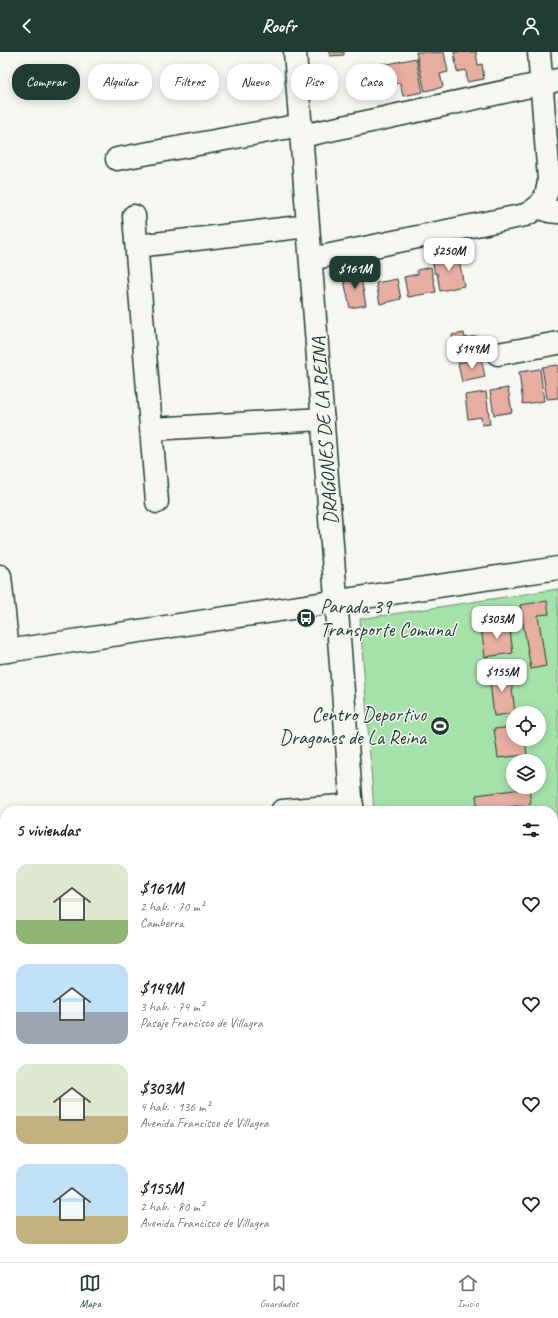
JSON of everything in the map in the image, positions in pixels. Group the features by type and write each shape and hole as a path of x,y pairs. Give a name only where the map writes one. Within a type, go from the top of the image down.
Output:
{"street":[{"name":"DRAGONES DE LA REINA","path":"295,52 352,806"},
{"path":"310,259 525,216 532,212 548,210 547,194 550,82 539,52"},
{"path":"117,159 301,130 550,82"},
{"path":"134,216 157,502"},
{"path":"137,246 308,226"},
{"path":"498,354 558,343"},
{"path":"152,430 323,419"},
{"path":"0,576 4,651 558,568"}],"green space":[{"name":"Centro Deportivo Dragones de La Reina","path":"558,589 558,806 374,806 360,619"}],"building":[{"path":"329,52 344,52 344,55 330,56"},
{"path":"416,52 444,52 448,72 440,74 443,87 425,91"},
{"path":"454,52 476,52 478,65 482,64 484,79 467,82 466,70 457,72"},
{"path":"416,58 423,92 403,96 400,83 397,83 397,64 388,64"},
{"path":"458,254 464,286 440,291 437,273 435,274 432,259"},
{"path":"431,267 436,292 408,297 404,277 418,274 417,270"},
{"path":"360,273 366,305 350,308 343,276"},
{"path":"397,279 401,299 380,304 376,283"},
{"path":"464,333 465,338 477,336 481,355 457,360 452,335"},
{"path":"481,358 485,377 462,382 458,363"},
{"path":"558,365 558,398 547,399 542,367"},
{"path":"540,369 544,401 523,404 519,372"},
{"path":"508,388 512,412 494,415 490,391"},
{"path":"486,392 490,424 482,425 481,417 468,419 465,395"},
{"path":"547,601 549,614 538,615 546,666 531,669 520,605"},
{"path":"509,624 513,653 485,657 481,627"},
{"path":"510,671 514,706 506,706 506,714 494,716 489,673"},
{"path":"506,728 506,746 526,746 527,754 506,754 506,757 498,758 494,729"},
{"path":"506,791 506,794 530,794 531,804 516,806 477,806 476,795"}],"place":[{"name":"Parada 39 Transporte Comunal","path":"306,618"},
{"name":"Centro Deportivo Dragones de La Reina","path":"440,726"}]}
